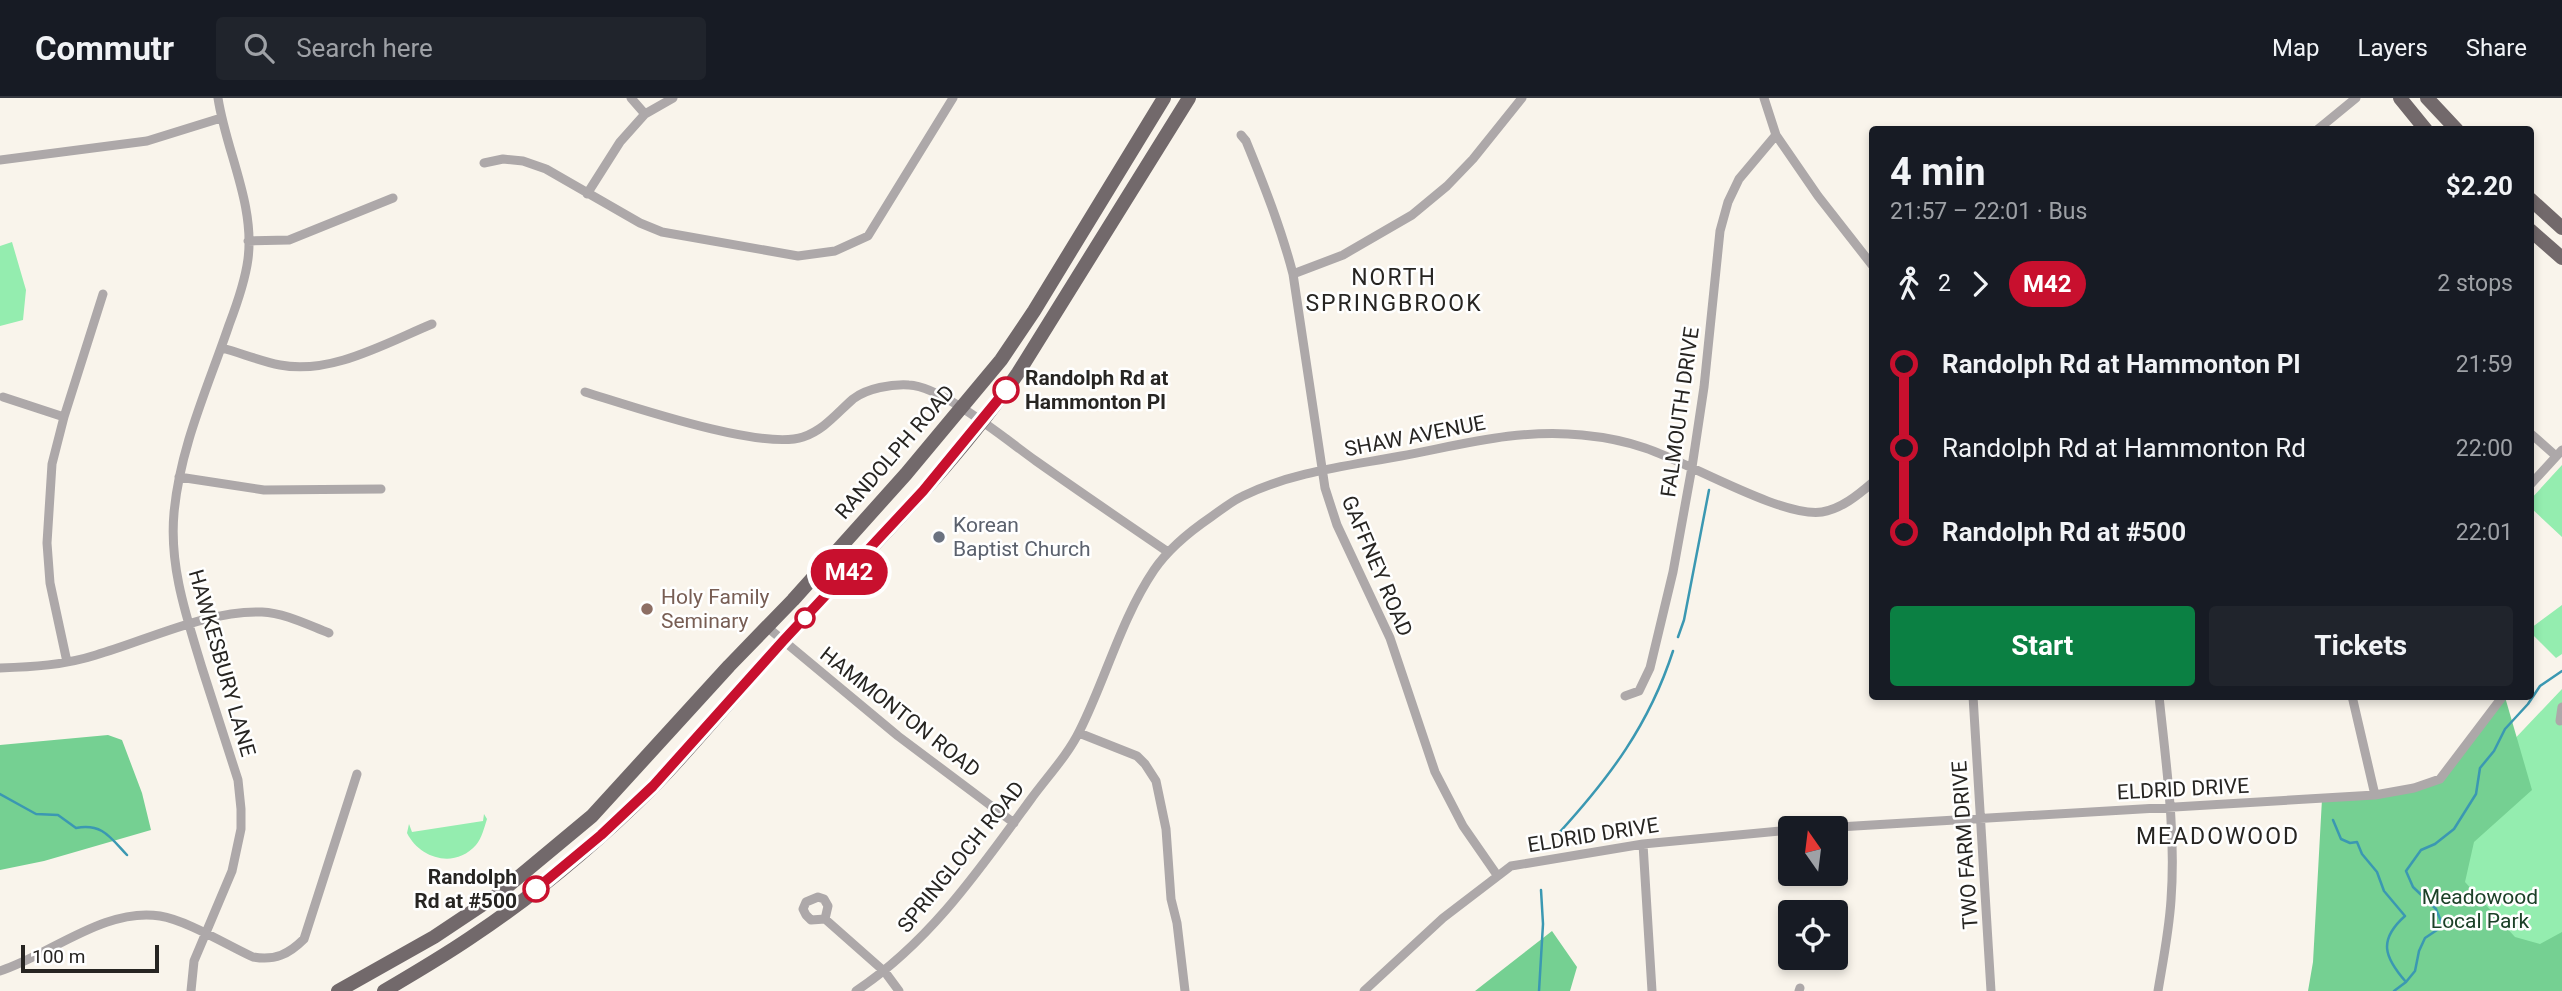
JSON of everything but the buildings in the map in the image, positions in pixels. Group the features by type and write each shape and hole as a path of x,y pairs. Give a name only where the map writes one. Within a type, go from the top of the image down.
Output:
{"main road":[{"name":"RANDOLPH ROAD","path":"338,991 434,937 497,895 592,817 906,474 1001,360 1034,311 1164,98"},
{"path":"384,991 499,918 601,835 653,786 923,491 996,406 1053,319 1189,98"},
{"path":"2400,98 2423,126"},
{"path":"2427,98 2453,126"},
{"path":"2534,203 2562,228"},
{"path":"2534,234 2562,258"}],"street":[{"name":"HAWKESBURY LANE","path":"191,991 194,961 232,872 241,809 238,780 189,625 180,593 174,554 173,514 186,446 222,348 242,287 248,258 240,180 221,118 218,98"},
{"path":"631,98 645,114"},
{"path":"587,194 620,142 645,114 673,98"},
{"path":"484,163 503,159 523,161 546,169 640,223 683,237 798,256 835,251 868,236 953,98"},
{"path":"1293,274 1343,256 1412,215 1447,186 1473,159 1522,98"},
{"path":"1763,98 1776,135 1818,196 1869,261"},
{"path":"2322,126 2356,98"},
{"path":"0,160 147,141 221,118"},
{"name":"GAFFNEY ROAD","path":"1241,135 1269,197 1293,274 1322,471 1337,525 1390,638 1435,772 1462,825 1497,874"},
{"name":"FALMOUTH DRIVE","path":"1625,696 1639,691 1650,668 1673,572 1704,387 1720,231 1728,202 1739,178 1776,135"},
{"path":"248,241 289,240 393,198"},
{"path":"67,662 50,583 47,543 52,464 103,294"},
{"path":"222,348 281,366 316,366 345,359 432,324"},
{"path":"585,393 733,434 784,441 801,438 819,430 856,397 876,389 912,385 982,421 1168,552"},
{"path":"2,397 64,417"},
{"name":"SHAW AVENUE","path":"1079,733 1133,606 1153,571 1168,552 1189,532 1241,496 1284,480 1517,435 1552,434 1581,435 1628,443 1777,504 1805,512 1822,512 1838,507 1869,485"},
{"path":"2534,436 2559,453 2534,481"},
{"path":"179,477 264,490 382,489"},
{"path":"0,668 67,662 235,613 265,612 329,633"},
{"name":"HAMMONTON ROAD","path":"767,627 898,736 1014,823"},
{"name":"TWO FARM DRIVE","path":"1973,700 1991,991"},
{"path":"2158,991 2171,902 2172,858 2159,700"},
{"path":"2353,700 2375,795"},
{"name":"ELDRID DRIVE","path":"1848,826 2375,795 2414,788 2440,779 2500,700"},
{"path":"2560,722 2562,707"},
{"path":"1079,733 1137,756 1156,781 1166,829 1171,899 1177,923 1185,991"},
{"name":"SPRINGLOCH ROAD","path":"856,991 885,972 935,924 1014,823 1079,733"},
{"path":"0,971 110,921 130,915 160,916 253,957 264,959 291,952 304,939 357,775"},
{"name":"ELDRID DRIVE","path":"1364,991 1443,918 1497,874 1511,866 1643,844 1778,831"},
{"path":"1643,844 1653,991"},
{"path":"825,919 885,972 899,991"}],"green space":[{"path":"12,242 26,290 23,320 0,326 0,246"},
{"path":"2562,465 2562,537 2534,511 2534,496"},
{"path":"2562,605 2562,654 2556,658 2534,636 2534,626"},
{"name":"Meadowood Local Park","path":"2562,689 2562,991 2392,809 2489,766"},
{"path":"2503,700 2506,700 2532,790 2474,842 2465,882 2515,937 2540,944 2562,932 2562,991 2308,991 2313,962 2322,799 2375,795 2440,779"},
{"path":"108,735 122,740 142,793 151,830 44,861 0,870 0,745"},
{"path":"484,814 487,819 478,842 458,857 448,859 429,855 413,842 407,833 409,824 412,832 483,821"},
{"path":"1552,931 1577,967 1570,991 1475,991"}],"waterway":[{"path":"1678,637 1684,620 1709,490"},
{"path":"1558,834 1595,792 1626,749 1652,703 1673,651"},
{"path":"2534,695 2540,686 2562,671"},
{"path":"2394,991 2415,971 2425,938 2443,926 2436,909 2413,887 2406,871 2421,850 2435,844 2454,829 2476,794 2480,768 2494,751 2505,729 2531,700"},
{"path":"0,794 36,814 58,815 76,828 99,830 110,837 127,855"},
{"path":"2333,820 2341,839 2350,843 2357,842 2362,854 2377,872 2384,891 2405,916 2391,933 2387,949 2393,965 2406,982"},
{"path":"1539,991 1543,924 1541,890"}],"bus line":[{"name":"M42","path":"536,889 601,835 653,786 923,491 996,406 1006,390"}],"place":[{"name":"Randolph Rd at Hammonton Pl","path":"1006,390"},
{"name":"Korean Baptist Church","path":"939,537"},
{"name":"Holy Family Seminary","path":"647,609"},
{"name":"Randolph Rd at #500","path":"536,889"}],"district":[{"name":"NORTH SPRINGBROOK","path":"1394,290"},
{"name":"MEADOWOOD","path":"2218,836"}]}
